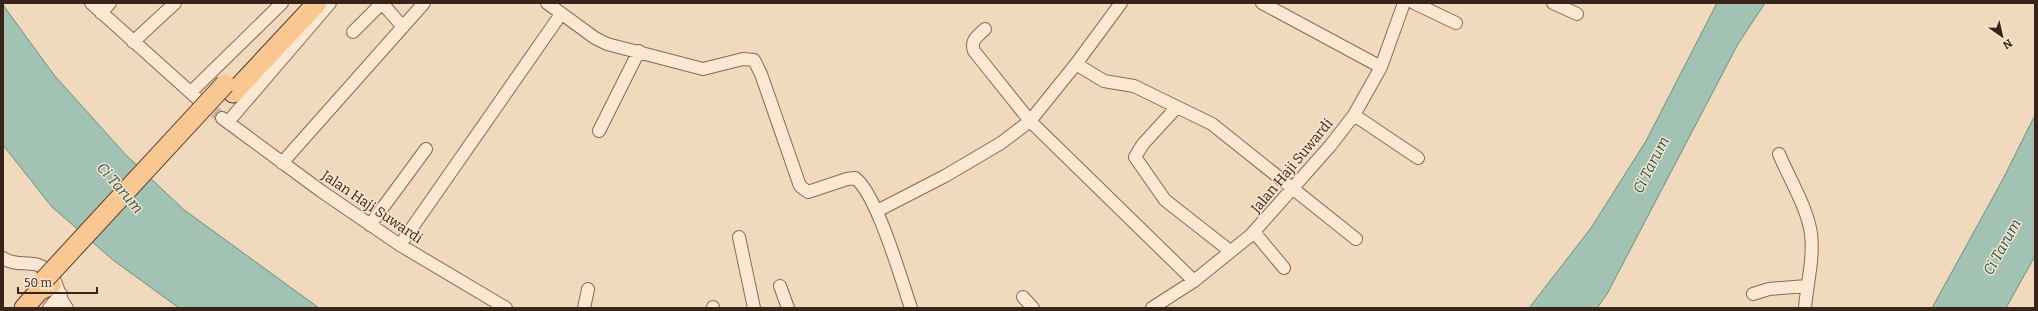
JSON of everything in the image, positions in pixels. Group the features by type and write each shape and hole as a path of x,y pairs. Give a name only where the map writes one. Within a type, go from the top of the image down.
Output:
{"main road":[{"path":"24,308 49,288 229,88 302,3"},
{"path":"229,88 317,3"}],"street":[{"path":"91,3 195,96 282,3"},
{"path":"101,13 110,3"},
{"path":"133,42 175,3"},
{"name":"Jalan Haji Suwardi","path":"330,3 225,120 282,163 370,225 400,245 506,308"},
{"path":"353,32 382,3 403,27"},
{"path":"282,163 424,3"},
{"path":"547,3 600,41 639,51 697,69 703,69 743,59 754,60 761,74 800,186 808,192 847,179 855,178 860,182 877,211 911,308"},
{"path":"877,211 945,176 1001,143 1030,121 1076,64 1121,3"},
{"path":"1262,3 1381,67"},
{"name":"Jalan Haji Suwardi","path":"1152,308 1194,281 1254,232 1330,146 1354,115 1381,67 1404,3"},
{"path":"1414,3 1456,22"},
{"path":"1553,3 1576,14"},
{"path":"400,245 561,14"},
{"path":"985,29 973,41 972,45 974,51 1030,121 1194,281"},
{"path":"599,131 639,51"},
{"path":"1076,64 1104,81 1134,86 1212,124 1356,240"},
{"path":"1177,107 1143,144 1135,157 1165,200 1230,251"},
{"path":"1354,115 1418,158"},
{"path":"370,225 426,149"},
{"path":"1779,154 1802,206 1811,233 1812,246 1806,286 1805,308"},
{"path":"1254,232 1284,268"},
{"path":"739,236 754,308"},
{"path":"3,258 10,262 32,263 41,266 53,276 49,288 49,308"},
{"path":"780,286 788,308"},
{"path":"1753,294 1769,289 1806,286"},
{"path":"49,288 66,307"},
{"path":"584,308 588,290"},
{"path":"1023,297 1033,308"}],"water":[{"name":"Ci Tarum","path":"1717,3 1765,3 1738,44 1607,294 1597,308 1529,308 1591,228 1646,141"},
{"name":"Ci Tarum","path":"3,5 54,75 125,154 183,209 319,308 179,308 113,260 52,207 3,145"},
{"name":"Ci Tarum","path":"2035,115 2035,256 2006,308 1932,308 2003,179"}],"tunnel":[{"path":"200,101 222,118"}]}
